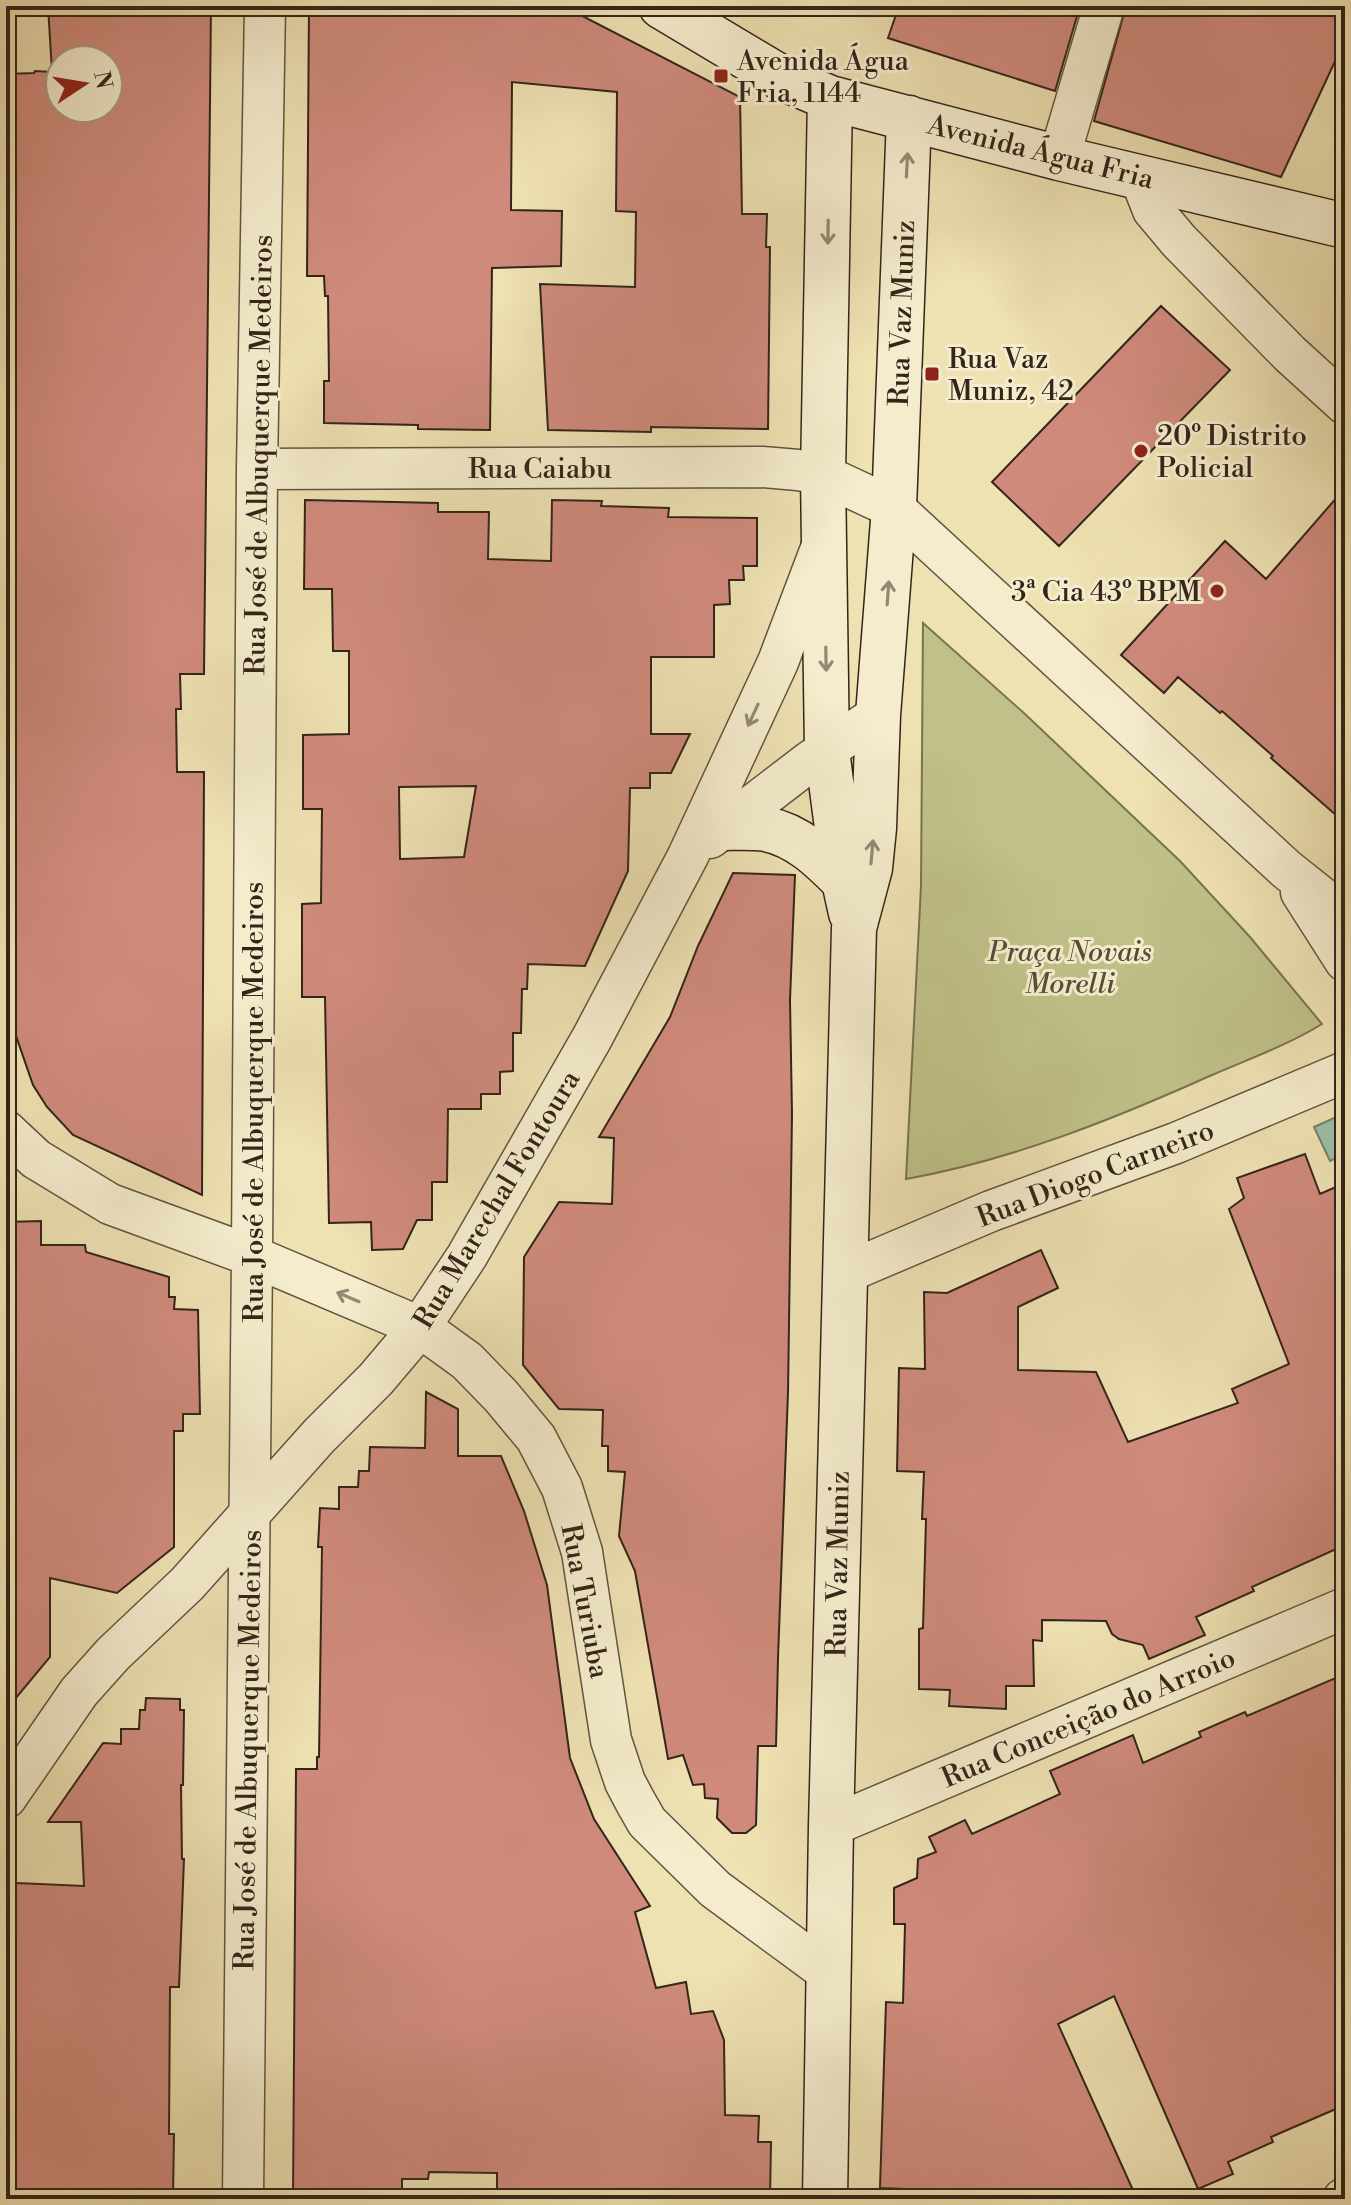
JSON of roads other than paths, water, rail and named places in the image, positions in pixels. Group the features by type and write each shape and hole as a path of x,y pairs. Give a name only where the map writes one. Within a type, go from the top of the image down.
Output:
{"street":[{"name":"Rua José de Albuquerque Medeiros","path":"243,2199 257,469 265,6"},
{"name":"Avenida Água Fria","path":"661,6 778,76 830,98 1059,158 1345,226"},
{"path":"1059,158 1104,6"},
{"name":"Rua Vaz Muniz","path":"830,98 823,475 827,751 844,881 854,928"},
{"name":"Rua Vaz Muniz","path":"825,2199 831,1826 854,928 870,868 894,508 909,118"},
{"path":"1140,177 1153,210 1179,241 1290,354 1345,404"},
{"name":"Rua Caiabu","path":"257,469 762,467 823,475"},
{"path":"823,475 894,508 1286,869 1345,916"},
{"name":"Rua Marechal Fontoura","path":"6,1798 79,1692 113,1654 187,1584 319,1436 376,1379 420,1327 467,1256 592,1038 688,856 778,662 825,539"},
{"path":"827,751 878,715"},
{"name":"Rua Marechal Fontoura","path":"688,856 827,751"},
{"path":"722,828 778,832 811,850 844,881"},
{"path":"1286,869 1345,961"},
{"name":"Rua Diogo Carneiro","path":"845,1273 991,1211 1176,1143 1345,1072"},
{"name":"Rua Turiuba","path":"6,1131 36,1159 110,1204 252,1256 420,1327 467,1361 536,1438 562,1488 582,1552 611,1740 625,1782 647,1822 715,1889 829,1973"},
{"name":"Rua Conceição do Arroio","path":"831,1826 1345,1608"}],"place":[{"name":"Avenida Água Fria, 1144","path":"721,76"},
{"name":"Rua Vaz Muniz, 42","path":"932,374"},
{"name":"20º Distrito Policial","path":"1141,451"},
{"name":"3ª Cia 43º BPM","path":"1217,591"}],"park label":[{"name":"Praça Novais Morelli","path":"1070,967"}]}
